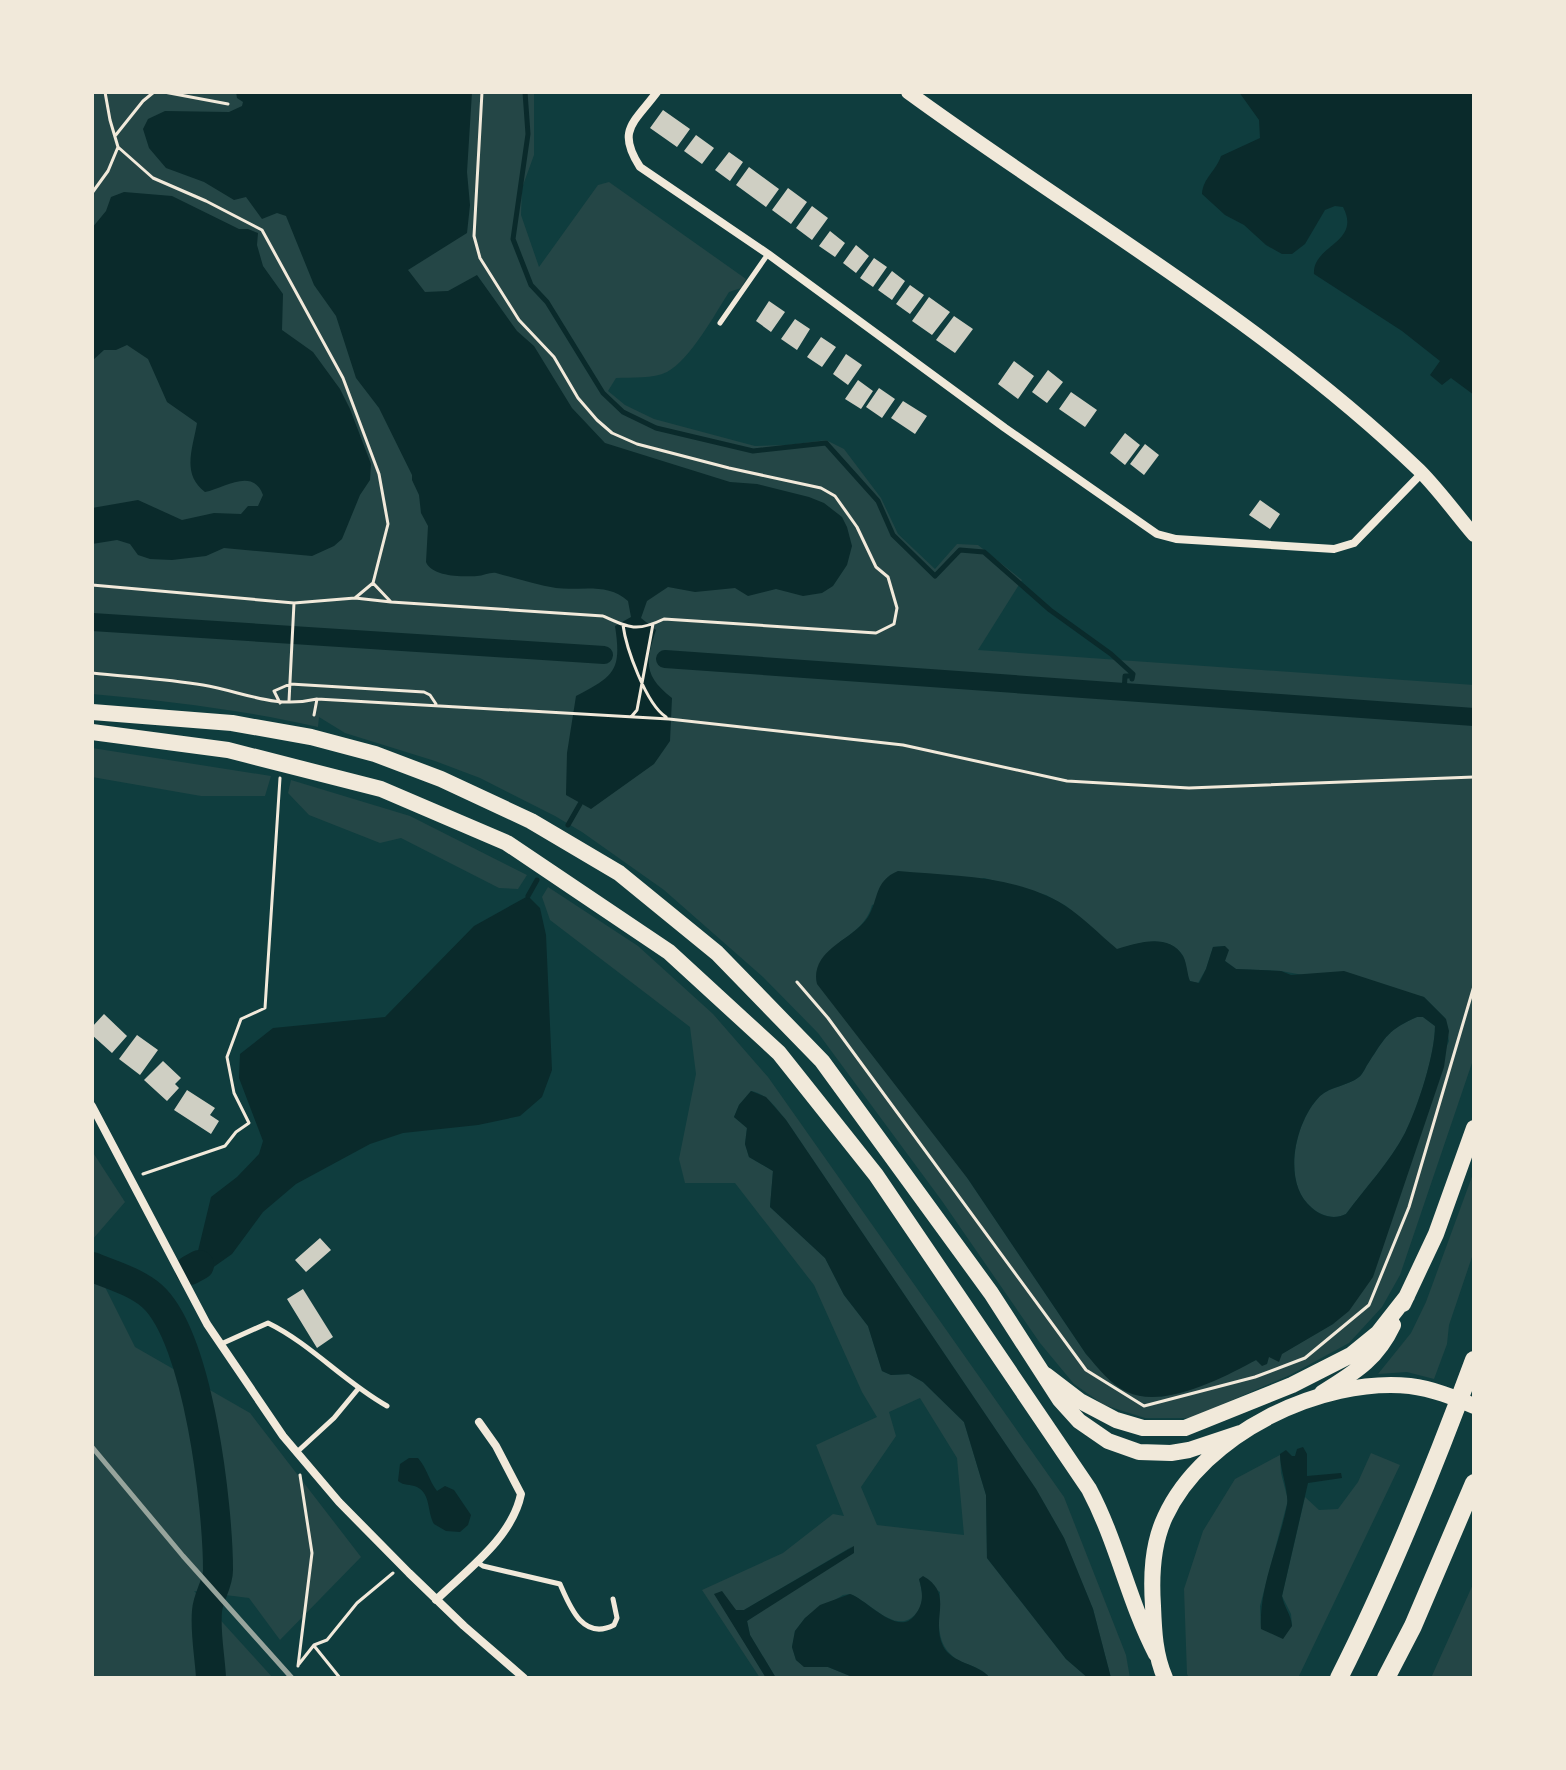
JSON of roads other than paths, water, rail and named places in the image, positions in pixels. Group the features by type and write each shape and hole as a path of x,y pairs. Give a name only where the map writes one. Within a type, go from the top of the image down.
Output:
{"highway":[{"path":"1339,1678 1367,1624 1449,1430 1471,1369"},
{"path":"1386,1678 1413,1626 1474,1483"}],"main road":[{"path":"908,92 986,149 1226,311 1347,405 1422,473 1474,535"},
{"path":"92,712 232,723 311,737 375,754 441,779 531,821 619,873 717,953 822,1061 991,1293 1060,1400 1079,1421 1108,1441 1125,1448 1139,1452 1171,1453 1209,1444 1317,1397 1367,1364 1386,1339 1436,1234 1474,1128"},
{"path":"92,732 228,750 381,789 507,843 669,952 779,1053 893,1198 1089,1489 1106,1522 1140,1623 1165,1678"},
{"path":"1046,1375 1080,1401 1116,1420 1143,1428 1185,1428 1292,1385 1351,1355 1378,1333 1407,1296"},
{"path":"1317,1397 1395,1385 1432,1389 1474,1406"},
{"path":"1156,1654 1152,1572 1164,1518 1195,1472 1240,1433"}],"street":[{"path":"657,92 627,136 628,148 640,167 768,254 1157,534 1176,539 1334,549 1354,543 1422,473"},
{"path":"92,1106 221,1344 267,1414 339,1502 436,1600 524,1678"},
{"path":"436,1600 510,1524 518,1509 521,1494 496,1446 479,1422"}],"lane":[{"path":"720,323 768,254"},
{"path":"221,1344 268,1323 285,1332 358,1389 387,1406"},
{"path":"296,1452 334,1418 358,1389"},
{"path":"476,1561 483,1566 560,1584 580,1623 593,1629 606,1629 614,1625 617,1618 613,1599"}],"waterway":[{"path":"525,92 528,134 513,239 531,285 547,302 603,393 623,412 656,428 753,451 826,443 878,501 893,535 935,576 960,550 984,552 1050,610 1111,654 1133,674 1132,679"},
{"path":"92,622 604,655"},
{"path":"665,659 1474,717"},
{"path":"1124,693 1125,676 1132,676"},
{"path":"568,825 580,804"},
{"path":"528,896 537,880"},
{"path":"190,1270 199,1265"},
{"path":"92,1267 131,1283 152,1296 168,1317 194,1385 210,1467 217,1542 218,1575 207,1619 211,1678"}],"railway":[{"path":"92,1447 183,1556 292,1678"}]}
